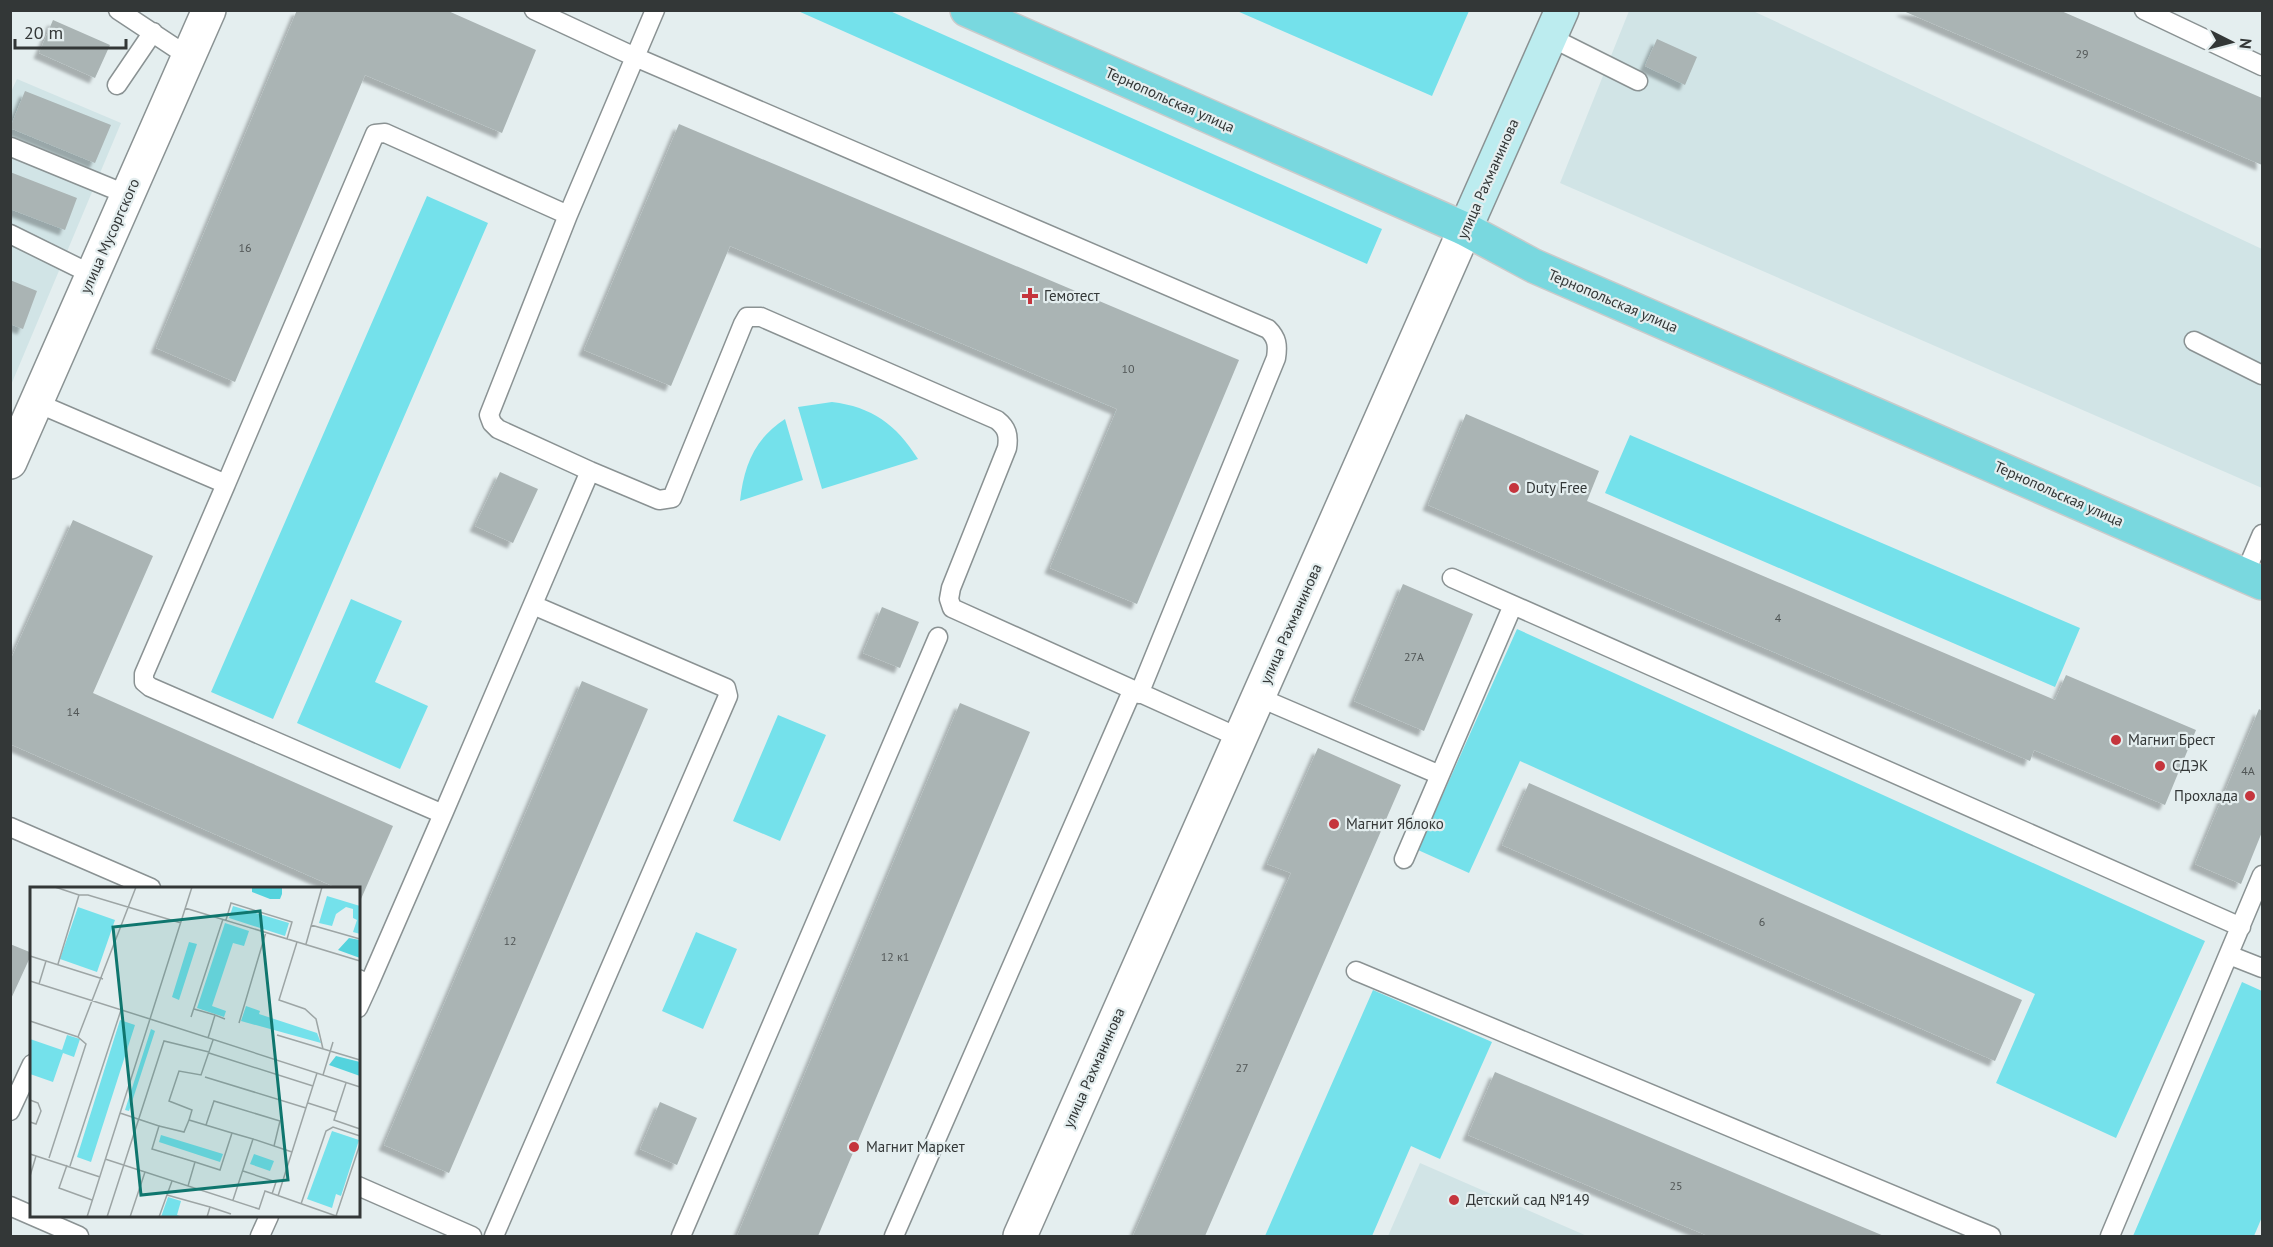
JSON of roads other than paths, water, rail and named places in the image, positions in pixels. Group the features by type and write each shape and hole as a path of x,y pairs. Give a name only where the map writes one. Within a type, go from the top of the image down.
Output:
{"main road":[{"name":"Тернопольская улица","path":"967,10 1465,229 1534,267 2253,580"},
{"name":"улица Рахманинова","path":"1465,229 1556,24"}],"street":[{"name":"улица Мусоргского","path":"10,462 209,10"},
{"name":"улица Рахманинова","path":"1020,1236 1465,229"}],"lane":[{"path":"118,10 189,57"},
{"path":"534,10 635,57 1268,329 1275,336 1278,347 1276,358 1135,692 894,1236"},
{"path":"655,10 567,215 489,415 492,423 498,429 659,500 672,498 743,324 747,317 762,317 997,420 1005,427 1008,435 1007,448 951,588 952,608 1240,738"},
{"path":"2144,10 2262,66"},
{"path":"1556,24 1638,81"},
{"path":"117,85 153,32"},
{"path":"443,814 150,687 144,682 144,674 375,134 385,133 567,215"},
{"path":"11,147 128,195"},
{"path":"10,234 93,275"},
{"path":"2194,341 2262,375"},
{"path":"37,403 226,484"},
{"path":"360,999 364,981 443,814 590,471"},
{"path":"2253,580 2262,534"},
{"path":"1452,578 2241,927"},
{"path":"494,1236 728,696 726,688 533,605"},
{"path":"1404,859 1513,605"},
{"path":"681,1236 938,637"},
{"path":"1258,697 1440,775"},
{"path":"10,827 113,881 146,887"},
{"path":"2110,1236 2262,875"},
{"path":"2229,955 2262,968"},
{"path":"1356,971 1991,1236"},
{"path":"10,1111 30,1068"},
{"path":"360,1187 472,1236"},
{"path":"10,1206 30,1215"},
{"path":"35,1217 79,1236"},
{"path":"260,1236 268,1217"}],"place":[{"name":"Гемотест","path":"1030,296"},
{"name":"Duty Free","path":"1514,488"},
{"name":"Магнит Брест","path":"2116,740"},
{"name":"СДЭК","path":"2160,766"},
{"name":"Прохлада","path":"2250,796"},
{"name":"Магнит Яблоко","path":"1334,824"},
{"name":"Магнит Маркет","path":"854,1147"},
{"name":"Детский сад №149","path":"1454,1200"}]}
